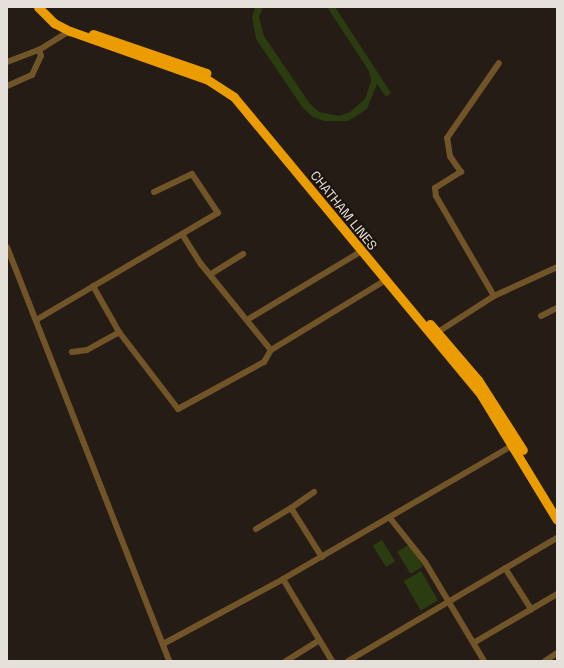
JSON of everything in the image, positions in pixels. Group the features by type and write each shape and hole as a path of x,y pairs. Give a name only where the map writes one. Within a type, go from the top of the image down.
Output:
{"highway":[{"name":"CHATHAM LINES","path":"38,7 54,23 70,31 198,76 226,90 242,105 384,281 438,332 478,380 557,508"},
{"name":"CHATHAM LINES","path":"46,7 69,24 191,66 229,84 250,106 481,395 513,445 557,520"}],"street":[{"path":"7,62 39,50 70,31"},
{"path":"7,86 32,75 41,56 39,50"},
{"path":"494,296 436,196 435,188 461,172 450,156 447,138 499,63"},
{"path":"36,320 218,213 190,173 154,192"},
{"path":"182,234 211,274 272,350"},
{"path":"7,247 169,661"},
{"path":"247,320 360,252"},
{"path":"211,274 243,254"},
{"path":"438,332 494,296 557,267"},
{"path":"92,286 119,332 178,409 264,362 272,350 384,281"},
{"path":"541,316 557,308"},
{"path":"72,352 87,350 119,332"},
{"path":"163,644 322,557 513,445"},
{"path":"256,529 314,492"},
{"path":"291,508 322,557"},
{"path":"390,518 425,562 475,642 484,661"},
{"path":"348,661 557,538"},
{"path":"505,568 531,609"},
{"path":"283,579 332,661"},
{"path":"475,642 557,594"},
{"path":"286,661 319,640"},
{"path":"545,661 557,653"}],"green space":[{"path":"255,7 263,7 259,17 264,36 310,104 319,112 339,116 350,112 365,99 371,81 369,71 327,7 335,7 391,93 386,97 377,84 367,109 348,121 324,121 313,117 303,108 256,39 252,17"},
{"path":"382,540 395,561 386,567 373,546"},
{"path":"410,544 423,566 411,574 397,552"},
{"path":"421,571 438,600 421,610 404,581"}]}
